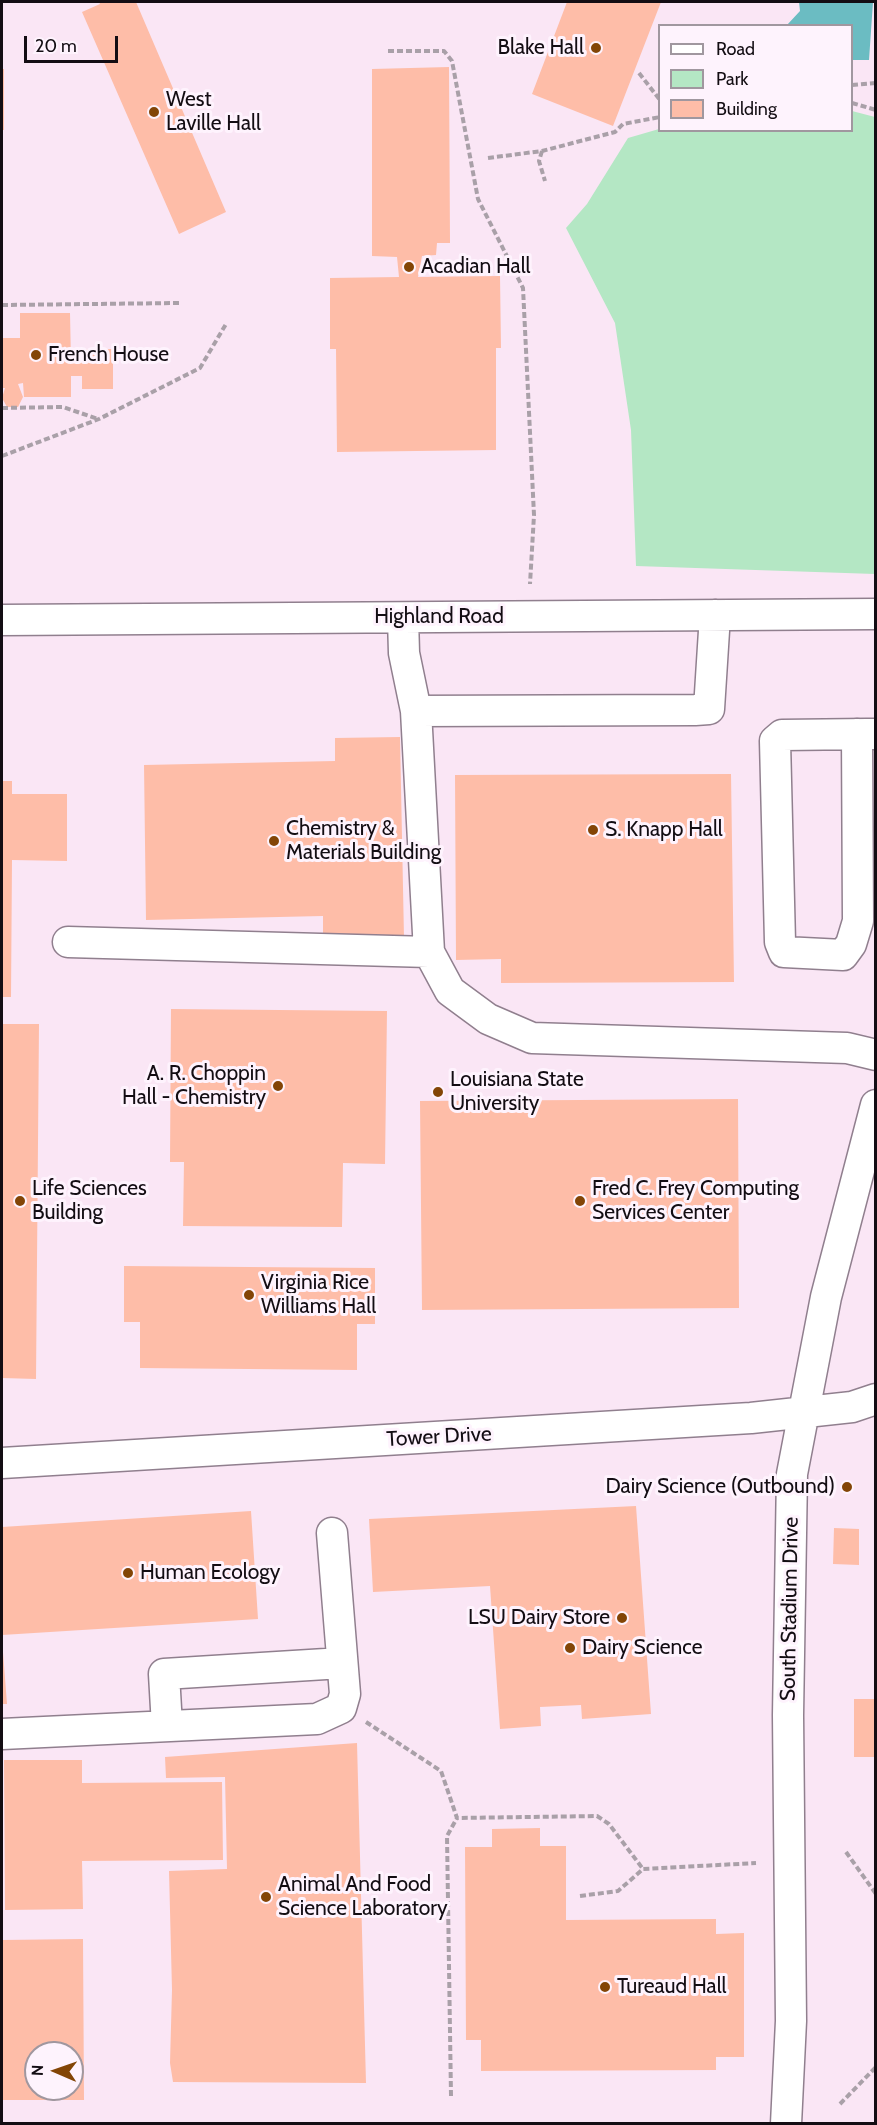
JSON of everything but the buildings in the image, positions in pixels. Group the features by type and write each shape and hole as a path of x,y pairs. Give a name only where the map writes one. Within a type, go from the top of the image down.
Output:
{"street":[{"name":"Highland Road","path":"2,620 876,614"},
{"path":"416,711 709,709 715,615"},
{"path":"403,618 404,653 416,711 429,952 450,991 488,1019 531,1038 847,1047 876,1054"},
{"path":"866,734 858,921 851,944 843,955 784,952 780,942 775,741 782,735 866,734"},
{"path":"68,942 429,952"},
{"name":"South Stadium Drive","path":"786,2124 791,2020 788,1715 792,1486 826,1297 876,1104"},
{"name":"Tower Drive","path":"2,1462 751,1419 852,1407 876,1399"},
{"path":"2,1734 317,1719 341,1708 345,1694 332,1533"},
{"path":"167,1726 164,1674 342,1663"}],"path":[{"path":"388,51 444,51 452,61 478,199 523,288 534,515 530,584"},
{"path":"639,73 648,89 658,98"},
{"path":"853,85 876,83"},
{"path":"853,103 876,110"},
{"path":"488,158 542,151 615,132 623,124 658,117"},
{"path":"542,151 539,161 545,181"},
{"path":"2,305 180,303"},
{"path":"2,456 99,419 200,368 226,324"},
{"path":"2,408 63,407 99,419"},
{"path":"367,1724 441,1771 457,1818 447,1836 451,2096"},
{"path":"457,1818 597,1816 609,1824 643,1869"},
{"path":"846,1852 876,1894"},
{"path":"580,1896 618,1891 643,1869 756,1863"},
{"path":"840,2104 876,2067"}],"shaded area":[{"name":"Louisiana State University","path":"2,2 875,2 875,2123 2,2123"}],"green space":[{"path":"853,111 875,117 875,574 636,566 631,430 615,323 566,228 587,204 628,138 658,129 658,132 853,132"}],"water":[{"path":"799,2 873,2 869,60 853,60 853,24 788,24 800,11"}],"place":[{"name":"Blake Hall","path":"596,48"},
{"name":"West Laville Hall","path":"154,112"},
{"name":"Acadian Hall","path":"409,267"},
{"name":"French House","path":"36,355"},
{"name":"S. Knapp Hall","path":"593,830"},
{"name":"Chemistry & Materials Building","path":"274,841"},
{"name":"A. R. Choppin Hall - Chemistry","path":"278,1086"},
{"name":"Louisiana State University","path":"438,1092"},
{"name":"Life Sciences Building","path":"20,1201"},
{"name":"Fred C. Frey Computing Services Center","path":"580,1201"},
{"name":"Virginia Rice Williams Hall","path":"249,1295"},
{"name":"Dairy Science (Outbound)","path":"847,1487"},
{"name":"Human Ecology","path":"128,1573"},
{"name":"LSU Dairy Store","path":"622,1618"},
{"name":"Dairy Science","path":"570,1648"},
{"name":"Animal And Food Science Laboratory","path":"266,1897"},
{"name":"Tureaud Hall","path":"605,1987"}]}
